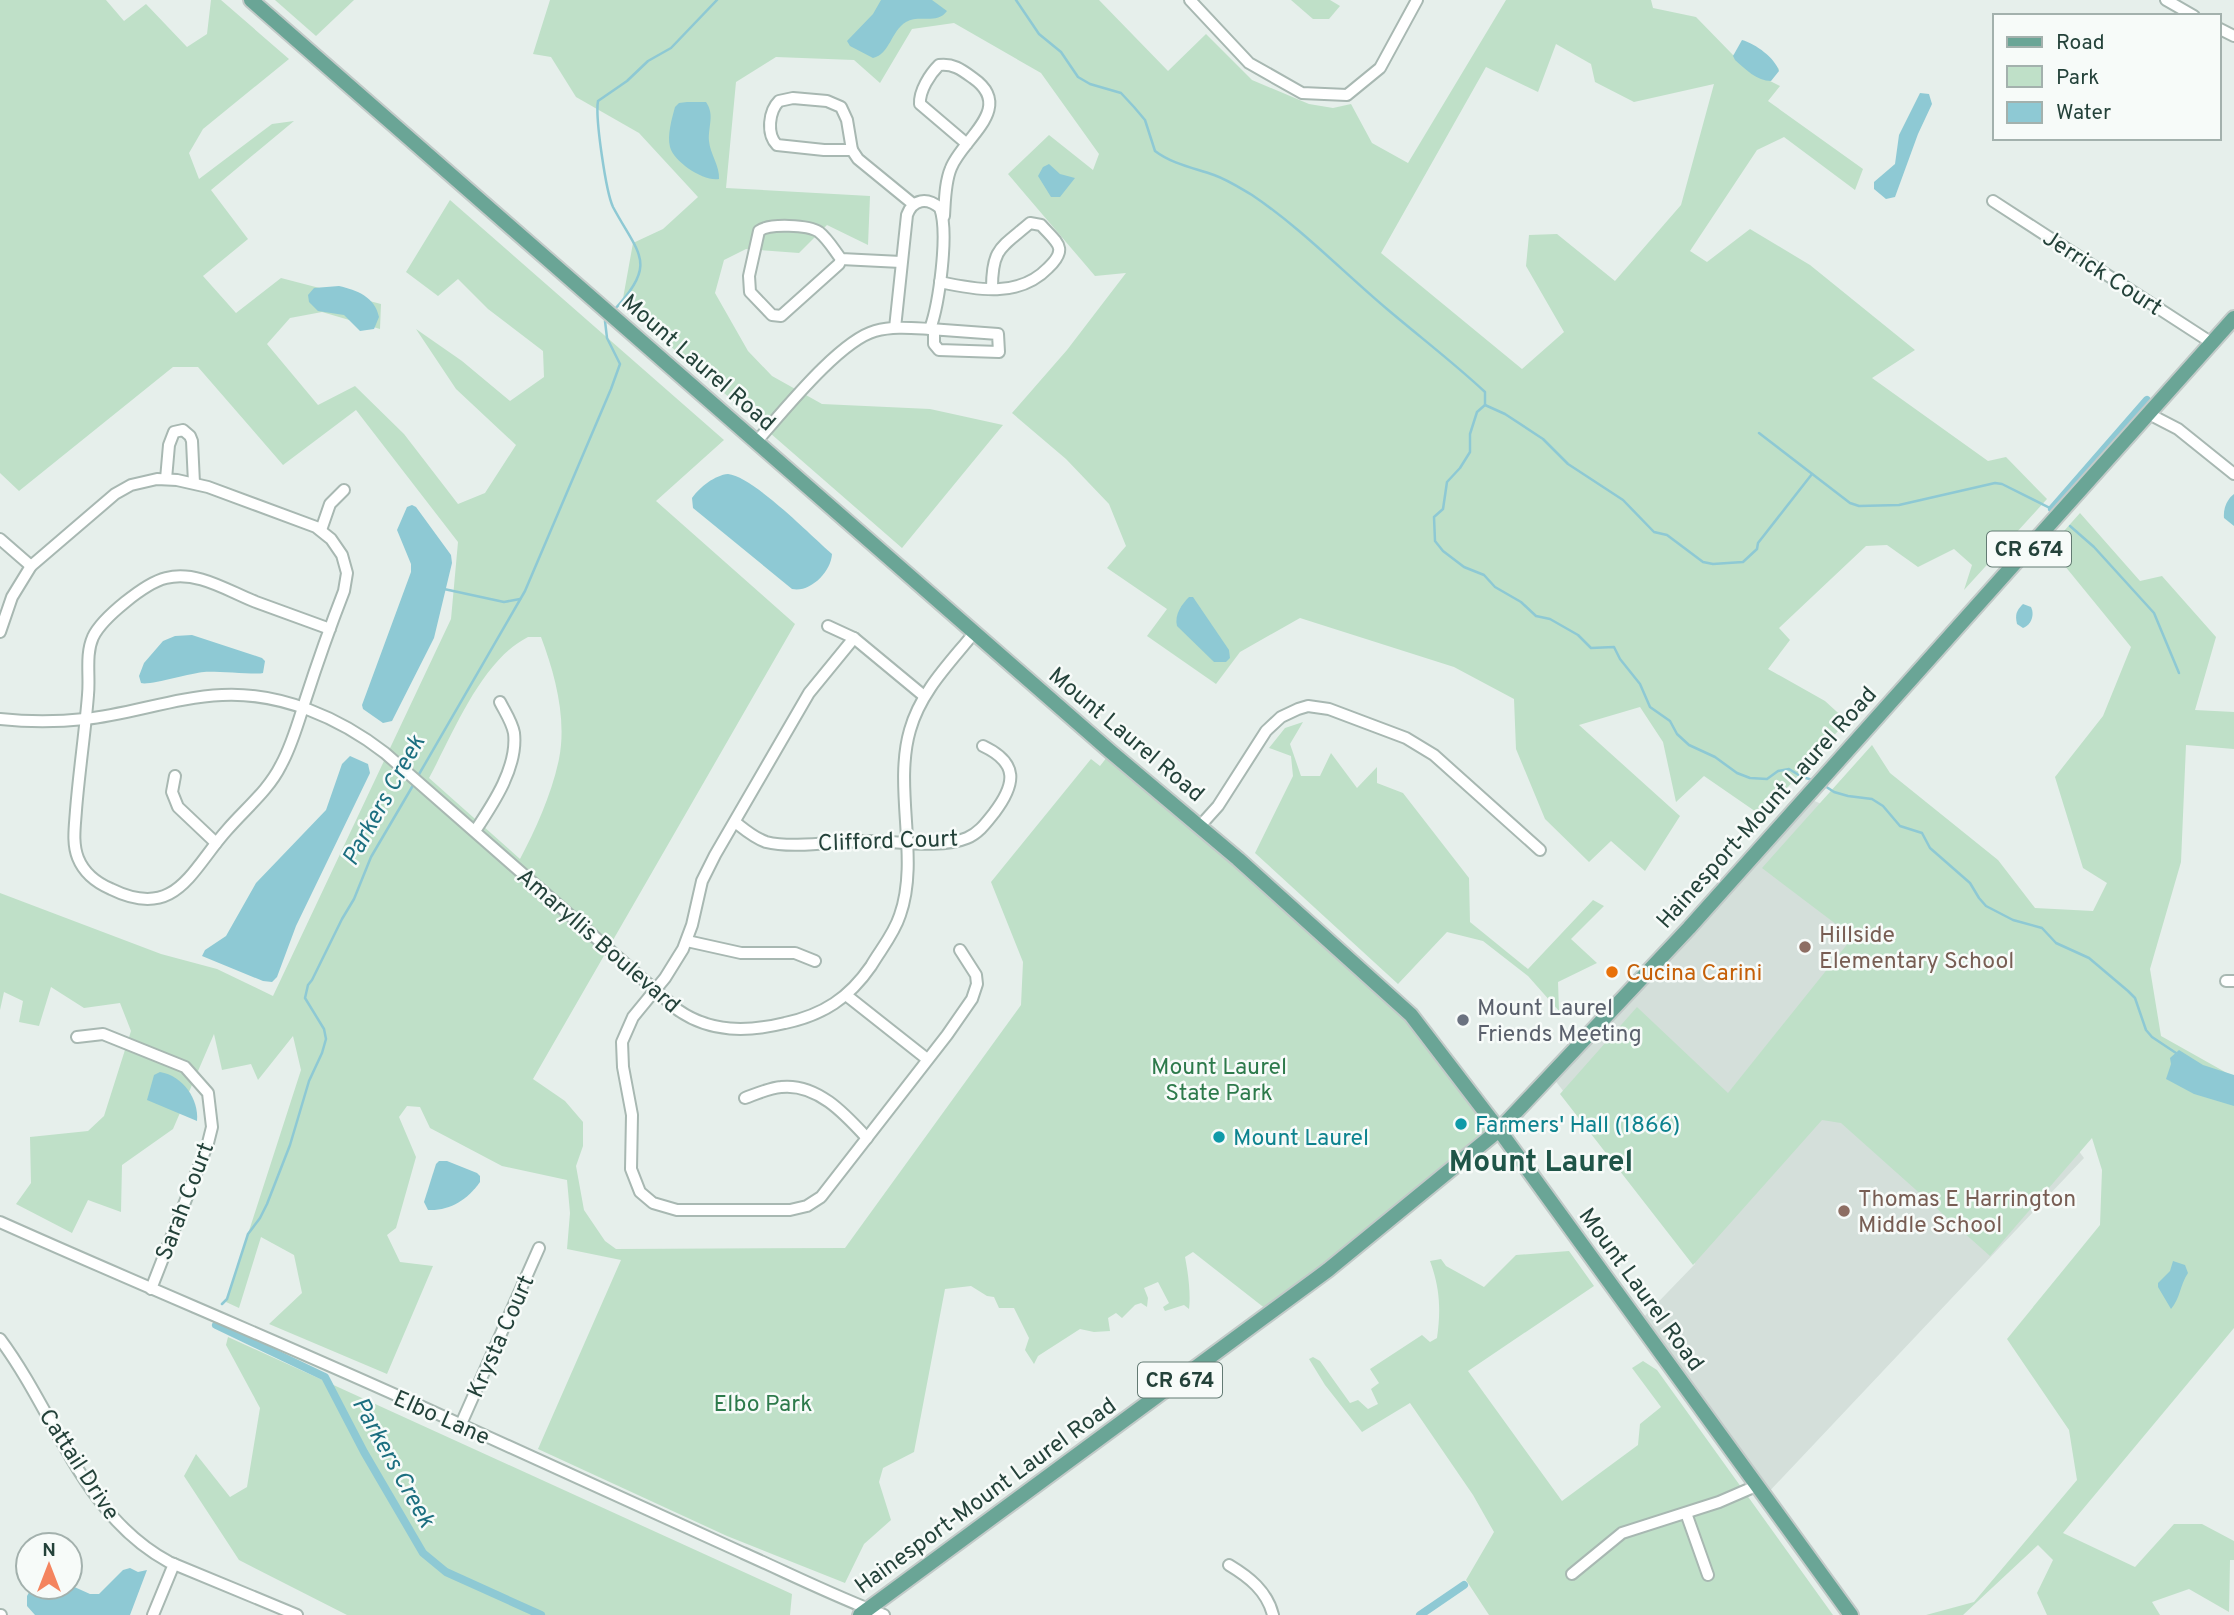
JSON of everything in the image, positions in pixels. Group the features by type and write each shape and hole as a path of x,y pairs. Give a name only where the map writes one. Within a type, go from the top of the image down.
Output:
{"main road":[{"name":"Mount Laurel Road","path":"251,0 974,633 1200,826 1404,1008 1499,1130 1851,1615"},
{"name":"Hainesport-Mount Laurel Road","path":"864,1612 1328,1270 1499,1130 1689,928 2234,318"}],"street":[{"path":"1190,0 1249,63 1302,93 1347,95 1380,68 1417,0"},
{"path":"2166,0 2190,14"},
{"path":"756,442 814,378 852,342 873,331 895,328 932,330 998,334 999,352 939,350 934,344 932,330 940,282 949,173 956,158 968,144 988,115 989,94 975,79 952,65 939,65 933,70 919,97 920,104 968,144"},
{"path":"852,150 799,149 777,145 770,134 775,106 779,101 793,98 827,102 841,107 847,120 852,150 858,159 913,204"},
{"path":"895,328 907,215 913,204 921,200 940,208 944,219"},
{"name":"Jerrick Court","path":"1993,201 2212,343"},
{"path":"940,282 992,288 1013,290 1043,274 1058,259 1060,245 1041,225 1030,223 998,251 992,266 992,288"},
{"path":"841,259 839,264 781,316 772,315 750,292 749,276 759,231 772,225 814,230 825,238 841,259 901,262"},
{"path":"2148,414 2178,429 2234,474"},
{"path":"166,475 171,436 178,430 187,432 192,442 194,483"},
{"path":"0,632 12,597 32,566 122,489 166,475 268,508 321,530 342,555 347,573 344,591 293,740 276,775 216,843 185,884 159,898 139,900 104,886 89,874 78,859 74,841 89,694 90,648 95,633 153,582 172,576 201,579 330,629"},
{"path":"321,530 330,504 344,490"},
{"path":"0,539 32,566"},
{"path":"828,626 854,638 924,696"},
{"name":"Amaryllis Boulevard","path":"0,719 85,719 174,701 222,695 258,697 303,708 341,724 375,745 688,1017 709,1025 743,1030 765,1028 810,1017 832,1006 867,972 888,939 900,915 906,888 906,752 911,727 924,696 974,633"},
{"path":"854,638 809,693 734,822 702,881 687,941 671,969 629,1022 624,1034 622,1050 632,1115 631,1169 640,1192 653,1203 677,1210 781,1210 799,1208 814,1202 827,1192 967,1005 975,991 976,975 960,950"},
{"path":"475,831 495,800 513,748 512,723 500,702"},
{"path":"1200,826 1218,806 1273,723 1298,709 1318,706 1417,742 1540,850"},
{"name":"Clifford Court","path":"734,822 756,838 773,843 906,843 966,839 990,818 1008,792 1011,773 1004,758 983,746"},
{"path":"175,776 172,792 178,807 216,843"},
{"path":"687,941 741,953 794,953 815,961"},
{"path":"846,995 927,1059"},
{"name":"Sarah Court","path":"77,1037 103,1034 185,1067 208,1093 212,1127 208,1143 150,1289"},
{"path":"745,1098 783,1086 806,1089 821,1096 849,1118 867,1138"},
{"name":"Elbo Lane","path":"0,1222 461,1424 864,1612 884,1615"},
{"name":"Krysta Court","path":"461,1424 539,1248"},
{"name":"Cattail Drive","path":"0,1339 102,1507 132,1538 174,1564 297,1615"},
{"path":"1572,1574 1622,1533 1719,1502 1756,1486"},
{"path":"1686,1513 1709,1575"},
{"path":"153,1615 174,1564"},
{"path":"1229,1565 1255,1584 1264,1595 1273,1615"}],"shaded area":[{"name":"Thomas E Harrington Middle School","path":"1806,797 1869,826 1951,980 2084,1158 1764,1497 1639,1322 1695,1264 1551,1075"}],"green space":[{"path":"0,0 106,0 124,21 146,4 187,47 207,34 211,0 221,0 289,59 203,129 189,153 199,179 272,124 294,121 211,190 248,239 203,276 236,313 281,278 381,304 380,329 322,312 290,318 267,344 318,405 355,386 404,434 458,504 485,493 516,445 456,389 416,329 462,361 510,401 544,377 543,351 488,309 458,279 438,296 406,272 450,200 724,440 656,501 795,624 533,1079 565,1101 583,1122 583,1146 576,1166 584,1210 605,1241 616,1249 845,1248 1021,1005 1023,962 991,882 1091,759 1100,766 1111,752 1404,1008 1499,1130 1271,1313 1193,1252 1185,1257 1189,1309 1184,1305 1165,1311 1163,1307 1169,1303 1158,1282 1144,1288 1148,1298 1147,1307 1141,1303 1135,1305 1122,1318 1116,1313 1108,1318 1110,1331 1080,1329 1038,1356 1034,1364 1025,1350 1029,1338 1014,1308 999,1308 994,1297 987,1296 971,1286 945,1289 914,1452 883,1468 879,1482 891,1520 864,1544 845,1583 727,1536 538,1449 621,1260 567,1249 570,1213 567,1180 502,1166 430,1128 420,1107 407,1106 399,1117 416,1157 396,1228 387,1235 400,1262 433,1266 387,1374 269,1324 302,1293 294,1255 261,1237 239,1308 226,1302 301,1070 293,1036 258,1080 251,1064 222,1070 214,1034 173,1129 122,1165 121,1212 88,1200 72,1233 16,1204 31,1183 30,1137 88,1131 104,1116 131,1031 120,1003 84,1008 51,987 39,1026 19,1022 23,1001 4,992 0,1010 0,893 161,954 217,969 273,996 451,619 458,542 356,410 283,465 198,367 173,367 19,491 0,473","holes":["528,637 541,637 551,666 561,713 561,744 548,798 520,859 429,778 470,699 496,663 511,648"]},
{"path":"275,0 354,0 316,36"},
{"path":"550,0 1099,0 1168,71 1206,34 1252,80 1309,104 1333,108 1351,104 1372,143 1408,163 1506,0 1651,0 1653,8 1696,17 1733,55 1758,48 1779,69 1770,81 1780,86 1768,101 1863,169 1855,190 1784,137 1757,150 1690,251 1707,262 1750,229 1810,265 1915,350 1872,378 1988,461 2006,457 2047,499 1964,590 1972,565 1954,549 1918,567 1887,545 1866,546 1779,628 1790,640 1768,669 1825,701 1847,721 1762,816 1704,776 1676,802 1663,742 1640,707 1579,725 1680,816 1645,871 1611,841 1589,862 1545,819 1516,749 1514,699 1454,667 1300,618 1240,652 1216,684 1147,636 1167,609 1107,568 1126,546 1109,504 1066,459 1012,413 1067,350 1126,273 1095,276 1008,174 1049,135 1093,170 1099,154 1041,73 954,23 912,29 880,83 854,60 776,57 736,82 726,188 870,196 868,245 827,225 799,253 746,249 724,260 715,293 748,351 772,376 822,404 930,409 1003,425 902,548 622,304 633,243 663,229 698,197 639,133 576,97 551,57 533,54","holes":["1556,44 1591,64 1595,82 1634,102 1714,84 1681,205 1615,281 1557,234 1529,235 1526,266 1564,332 1522,369 1381,253 1486,67 1538,92"]},
{"path":"1291,0 1330,0 1340,6 1329,19 1313,19"},
{"path":"2080,513 2140,581 2162,576 2216,637 2195,710 2234,712 2234,749 2186,745 2181,862 2150,969 2161,1036 2234,1077 2234,1328 2063,1533 2135,1567 2174,1524 2202,1524 2234,1541 2234,1560 2230,1560 2229,1612 2189,1589 2152,1602 2160,1615 2047,1615 2037,1593 2053,1560 2038,1545 1963,1615 1926,1615 1974,1602 2077,1480 2069,1430 2007,1339 2100,1225 2102,1170 2092,1138 1990,1256 1841,1123 1822,1120 1693,1265 1560,1094 1637,1007 1728,1093 1853,937 1762,868 1872,745 1890,773 1998,860 2035,908 2093,911 2107,883 2083,868 2055,777 2103,716 2131,647 2051,549 2048,549"},
{"path":"1303,722 1290,744 1301,776 1320,776 1331,753 1357,788 1377,767 1377,783 1403,793 1469,878 1470,922 1528,969 1593,900 1604,906 1571,939 1597,963 1558,982 1559,1011 1528,976 1483,941 1447,932 1398,984 1255,853 1293,776 1291,756 1269,748 1285,728"},
{"path":"1569,1251 1594,1286 1468,1371 1562,1501 1638,1445 1640,1424 1661,1407 1632,1368 1643,1361 1657,1370 1833,1615 1489,1615 1466,1580 1494,1532 1473,1495 1410,1403 1362,1432 1325,1385 1309,1359 1313,1357 1320,1361 1350,1403 1358,1400 1368,1409 1378,1404 1371,1389 1379,1383 1370,1369 1422,1335 1430,1342 1437,1338 1439,1299 1430,1261 1441,1259 1446,1266 1484,1287 1516,1255"},
{"path":"228,1337 792,1594 790,1615 347,1615 239,1560 184,1476 196,1454 230,1497 247,1487 260,1408 226,1345"}],"water":[{"path":"881,0 932,0 947,11 938,18 906,22 883,52 873,58 850,46 847,41 873,14"},
{"path":"1742,40 1759,48 1774,61 1779,71 1771,81 1756,77 1735,60 1733,56"},
{"path":"1920,93 1929,94 1932,104 1895,197 1886,199 1874,189 1874,182 1895,164 1899,135"},
{"path":"706,102 709,107 709,141 719,179 690,170 677,159 670,147 669,132 675,107 679,103"},
{"path":"1049,164 1060,174 1075,178 1060,197 1051,197 1038,176 1043,167"},
{"path":"339,286 359,292 374,304 379,317 374,329 360,331 344,315 318,311 309,302 308,295 314,288"},
{"path":"728,474 752,485 767,496 832,554 828,568 818,580 806,588 792,589 693,508 692,498 699,490 713,479"},
{"path":"2234,494 2234,526 2224,515 2227,501"},
{"path":"412,505 451,555 452,563 434,638 392,721 383,723 363,709 362,705 411,572 411,564 397,530 407,507"},
{"path":"1189,597 1193,597 1229,650 1230,658 1226,662 1214,662 1177,626 1181,606"},
{"path":"2023,604 2031,607 2033,613 2030,622 2023,628 2017,624 2016,618 2017,611"},
{"path":"192,635 262,658 265,661 263,673 204,672 141,683 139,676 144,663 163,641 175,636"},
{"path":"350,756 368,764 370,773 296,926 277,977 272,982 263,981 202,956 205,950 226,936 256,883 326,810 342,764"},
{"path":"2179,1050 2203,1065 2234,1075 2234,1106 2194,1094 2166,1079 2171,1064 2170,1058"},
{"path":"160,1072 176,1078 188,1090 195,1105 197,1121 147,1100 154,1075"},
{"path":"439,1161 447,1161 477,1173 480,1182 457,1203 444,1209 428,1210 424,1202 436,1164"},
{"path":"2173,1261 2185,1265 2188,1273 2171,1309 2158,1283 2170,1271"},
{"path":"123,1570 147,1570 130,1615 35,1615 27,1606 27,1601 84,1601 84,1591 99,1594"}],"waterway":[{"name":"Parkers Creek","path":"614,310 636,281 640,258 610,199 604,171 598,101 627,81 648,61 671,48 717,0"},
{"path":"1016,0 1039,34 1061,52 1078,77 1090,84 1121,93 1134,107 1145,120 1155,151 1176,162 1224,179 1270,208 1485,392 1485,405 1477,412 1470,434 1470,452 1447,482 1443,509 1434,517 1435,541 1443,551 1464,567 1484,575 1495,587 1521,602 1536,616 1550,619 1578,635 1591,648 1614,647 1640,684 1650,707 1670,721 1677,734 1689,745 1750,778 1767,779 1778,771 1789,769 1813,780"},
{"name":"Parkers Creek","path":"418,776 525,591 611,389 620,364 607,338 605,321"},
{"path":"2052,509 2147,400"},
{"path":"1485,405 1505,414 1543,439 1568,464 1623,500 1654,532 1667,535 1703,562 1743,562 1757,549 1758,543 1812,474"},
{"path":"1759,433 1850,503 1859,506 1899,505 1995,483 2052,509"},
{"path":"2070,526 2094,547 2154,613 2179,673"},
{"path":"444,589 504,602 520,599"},
{"name":"Parkers Creek","path":"222,1304 227,1299 248,1234 267,1204 326,1039 324,1029 305,998 308,985 354,899 371,857 415,782"},
{"path":"1825,786 1848,796 1872,799 1883,806 1900,826 1922,833 1930,848 1970,883 1986,906 2013,920 2042,928 2056,943 2089,958 2135,998 2146,1030 2152,1037 2179,1055"},
{"name":"Parkers Creek","path":"216,1325 325,1377 364,1452 423,1553 446,1572 541,1615"},
{"name":"Parkers Creek","path":"1420,1615 1464,1585"}],"place":[{"name":"Hillside Elementary School","path":"1805,947"},
{"name":"Cucina Carini","path":"1612,972"},
{"name":"Mount Laurel Friends Meeting","path":"1463,1020"},
{"name":"Farmers' Hall (1866)","path":"1461,1124"},
{"name":"Mount Laurel","path":"1219,1137"},
{"name":"Thomas E Harrington Middle School","path":"1844,1211"}],"district":[{"name":"Mount Laurel","path":"1541,1161"}],"park label":[{"name":"Mount Laurel State Park","path":"1219,1079"},
{"name":"Elbo Park","path":"763,1403"}]}
